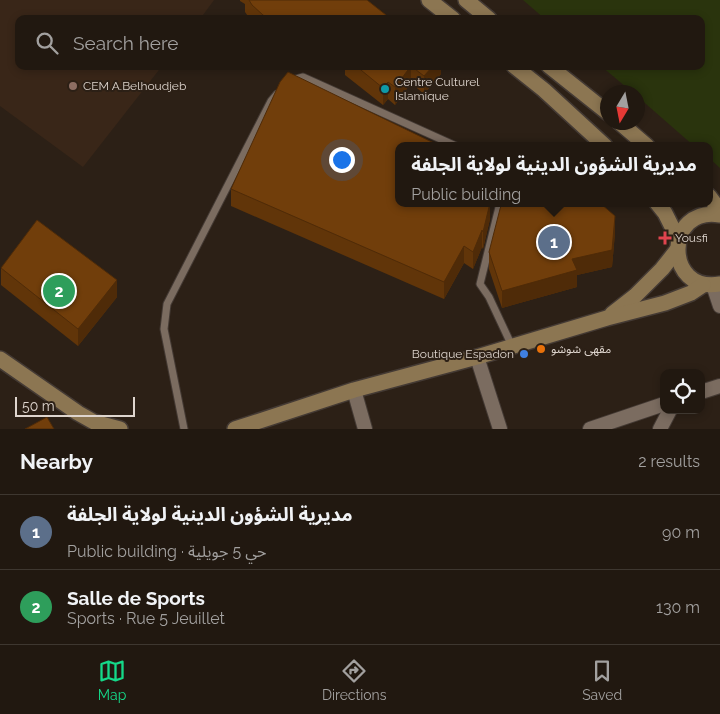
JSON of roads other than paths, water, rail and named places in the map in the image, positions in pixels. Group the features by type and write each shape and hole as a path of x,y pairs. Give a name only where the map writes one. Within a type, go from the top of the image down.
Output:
{"street":[{"path":"429,0 448,15"},
{"path":"466,0 484,15"},
{"path":"519,70 544,90 601,142"},
{"path":"554,70 600,107"},
{"path":"628,130 642,142"},
{"path":"660,207 665,213 677,245 679,261 684,271 692,279 712,284"},
{"path":"606,318 635,296 662,269 677,245 683,229 691,221 701,216 720,215"},
{"path":"712,284 720,306"},
{"path":"235,429 354,390 512,347 606,318 665,304 712,284"},
{"path":"477,357 500,429"},
{"path":"0,359 94,425 120,429"},
{"path":"705,391 720,386"},
{"path":"354,390 365,429"},
{"path":"590,429 660,405"},
{"path":"660,429 668,414"}],"lane":[{"path":"184,429 164,329 167,304 271,101 289,80 303,78 447,142"},
{"path":"499,207 480,284 489,297 512,347"}],"place":[{"name":"CEM A.Belhoudjeb","path":"73,86"},
{"name":"Centre Culturel Islamique","path":"385,89"},
{"name":"Yousfi","path":"665,238"},
{"name":"مديرية الشؤون الدينية لولاية الجلفة","path":"554,242"},
{"name":"Salle de Sports","path":"59,291"},
{"name":"مقهى شوشو","path":"541,349"},
{"name":"Boutique Espadon","path":"524,354"}]}
